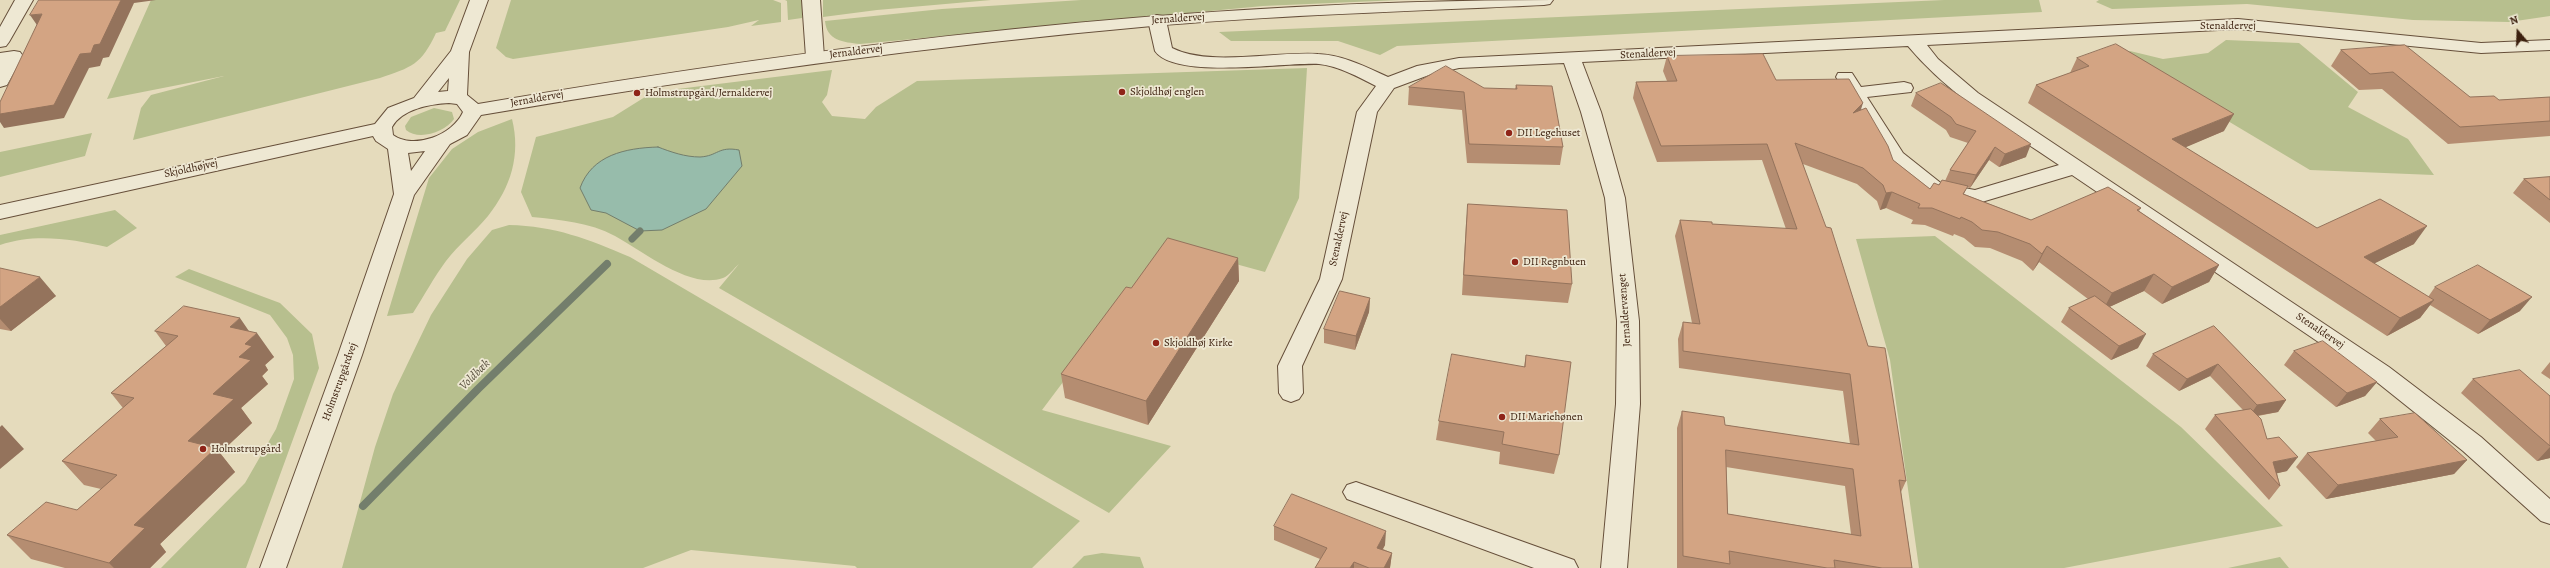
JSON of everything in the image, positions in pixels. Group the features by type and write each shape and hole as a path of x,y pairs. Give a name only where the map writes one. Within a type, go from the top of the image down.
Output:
{"street":[{"path":"0,42 24,0"},
{"path":"457,98 460,52 479,0"},
{"name":"Jernaldervej","path":"811,0 815,57"},
{"name":"Jernaldervej","path":"473,111 815,57 989,36 1157,20 1544,0"},
{"path":"1157,20 1164,51 1175,58 1197,61 1324,60 1345,65 1387,84"},
{"name":"Stenaldervej","path":"1291,393 1290,366 1330,279 1367,112 1387,84 1424,70 1459,63 1572,59 1912,39 2238,24 2481,48 2548,48"},
{"name":"Stenaldervej","path":"1912,39 1932,63 1957,87 2381,373 2472,444 2550,514"},
{"path":"421,101 460,52"},
{"path":"0,58 14,56 0,81"},
{"name":"Jernaldervænget","path":"1572,59 1591,112 1615,198 1628,321 1628,404 1614,568"},
{"path":"1904,88 1850,85 1896,157 1936,189 1975,197 2076,167"},
{"path":"441,97 457,98 468,103 473,111 468,123 444,139 421,146 397,145 386,141 382,133 383,128 392,116 421,101 441,97"},
{"name":"Skjoldhøjvej","path":"0,212 383,128"},
{"name":"Holmstrupgårdvej","path":"273,568 350,355 404,194 444,139"},
{"name":"Holmstrupgårdvej","path":"397,145 404,194"},
{"path":"1356,492 1565,568"}],"shaded area":[{"path":"151,0 460,0 445,31 436,33 431,44 420,58 400,71 380,78 133,140 141,108 151,95 224,76 107,99"},
{"path":"511,0 773,0 781,3 781,22 751,26 759,20 728,27 513,59 506,57 496,48"},
{"path":"785,0 802,0 802,18 788,20 787,1"},
{"path":"823,0 991,0 877,10 823,17"},
{"path":"1081,0 1400,0 1263,6 860,44 842,41 832,37 826,28 825,21 942,9"},
{"path":"1944,0 2039,0 2042,12 1397,46 1380,55 1338,41 1231,41 1219,32"},
{"path":"2099,0 2550,0 2550,16 2509,22 2413,20 2247,4 2112,9 2096,2"},
{"path":"2226,40 2299,43 2358,92 2348,107 2408,139 2434,175 2310,170 2119,56 2130,51 2163,59 2208,53"},
{"path":"1307,68 1299,198 1265,272 1166,245 1042,410 1171,446 1109,513 719,288 739,264 723,278 710,280 696,279 667,267 605,231 575,222 532,217 521,192 536,137 613,117 653,92 832,70 827,95 822,102 832,116 865,119 876,107 917,81"},
{"path":"434,108 452,112 454,119 445,128 432,134 418,135 406,130 405,126 411,117"},
{"path":"512,119 515,145 514,158 512,170 503,194 483,222 446,261 413,313 387,316 429,178 452,149 478,132"},
{"path":"92,133 85,156 0,177 0,152"},
{"path":"658,147 694,157 711,155 727,149 739,150 742,166 706,209 662,230 640,231 606,213 591,210 580,188 585,177 593,168 601,161 622,152 634,149"},
{"path":"115,210 137,228 107,247 54,238 27,239 0,245 0,235"},
{"path":"509,225 556,231 585,239 630,257 1080,521 1032,568 857,568 855,566 691,550 643,568 342,568 375,447 393,394 431,315 467,259 492,230"},
{"path":"1935,236 2181,427 2283,526 2064,568 1919,568 1890,360 1856,239"},
{"path":"189,269 280,303 312,334 319,368 246,568 161,568 245,483 276,429 294,379 293,355 287,338 270,315 175,277"},
{"path":"1102,553 1140,557 1144,568 1072,568 1084,556"},
{"path":"2280,557 2289,568 2228,568"}],"building":[{"path":"39,0 121,0 100,44 94,45 91,53 80,54 54,105 0,114 0,102 42,14 30,15"},
{"path":"2116,44 2234,114 2172,139 2317,228 2380,199 2427,226 2364,257 2434,300 2400,318 2036,85 2089,66 2077,58"},
{"path":"2405,45 2470,97 2494,96 2499,100 2550,97 2550,121 2460,127 2393,72 2370,74 2341,50"},
{"path":"1763,54 1776,80 1849,79 1863,103 1853,113 1866,108 1888,146 1893,160 1930,189 1934,183 1939,185 1942,180 1968,186 1963,194 2031,220 2108,187 2141,208 2137,210 2219,265 2172,287 2154,274 2112,293 2047,246 2042,254 2030,244 1998,232 1982,230 1972,222 1961,217 1960,219 1932,208 1918,208 1920,204 1892,192 1886,193 1883,185 1863,168 1795,143 1826,227 1831,228 1868,346 1885,348 1906,481 1899,480 1912,568 1882,568 1834,560 1835,568 1827,568 1729,551 1730,564 1683,556 1682,411 1724,417 1725,425 1859,445 1850,374 1683,351 1683,322 1700,324 1680,220 1712,222 1712,224 1797,229 1767,144 1661,146 1636,82 1677,81 1667,56","holes":["1726,450 1853,469 1861,536 1728,514"]},
{"path":"1446,66 1484,88 1517,89 1516,85 1552,86 1563,147 1469,144 1464,92 1409,87"},
{"path":"1941,83 2031,144 2005,154 1995,147 1976,175 1950,170 1976,131 1956,124 1951,117 1916,93"},
{"path":"2550,177 2550,200 2524,179"},
{"path":"1468,204 1567,210 1572,284 1464,275"},
{"name":"Skjoldhøj Kirke","path":"1168,238 1238,258 1146,401 1061,374 1126,287 1131,288"},
{"path":"2478,265 2532,297 2490,320 2435,287"},
{"path":"0,268 40,277 0,307"},
{"path":"1340,291 1370,298 1356,336 1324,329"},
{"path":"2095,296 2146,334 2119,346 2069,308"},
{"path":"184,306 240,318 230,327 257,333 245,344 252,346 239,357 251,360 213,394 234,399 188,441 216,448 134,525 145,528 109,563 7,535 46,502 77,510 117,475 62,461 134,398 111,393 178,336 155,331"},
{"path":"2214,326 2286,400 2257,405 2218,364 2187,379 2153,354"},
{"path":"2323,341 2377,382 2347,393 2294,351"},
{"name":"DII Mariehønen","path":"1452,354 1525,367 1526,355 1571,362 1559,455 1502,444 1504,432 1439,421"},
{"path":"2520,370 2550,396 2550,446 2473,379"},
{"path":"2251,409 2261,419 2267,439 2279,437 2298,457 2273,462 2280,486 2215,415"},
{"path":"2415,413 2467,460 2338,485 2307,453 2398,437 2380,419"},
{"path":"1292,494 1386,531 1377,548 1392,553 1384,568 1369,568 1354,562 1350,568 1315,568 1327,548 1274,526"}],"waterway":[{"name":"Voldbæk","path":"632,239 640,231"},
{"name":"Voldbæk","path":"363,506 478,389 607,264"}],"place":[{"name":"Skjoldhøj englen","path":"1122,92"},
{"name":"Holmstrupgård/Jernaldervej","path":"637,93"},
{"name":"DII Legehuset","path":"1509,133"},
{"name":"DII Regnbuen","path":"1515,262"},
{"name":"Skjoldhøj Kirke","path":"1156,343"},
{"name":"DII Mariehønen","path":"1502,417"},
{"name":"Holmstrupgård","path":"203,449"}]}
